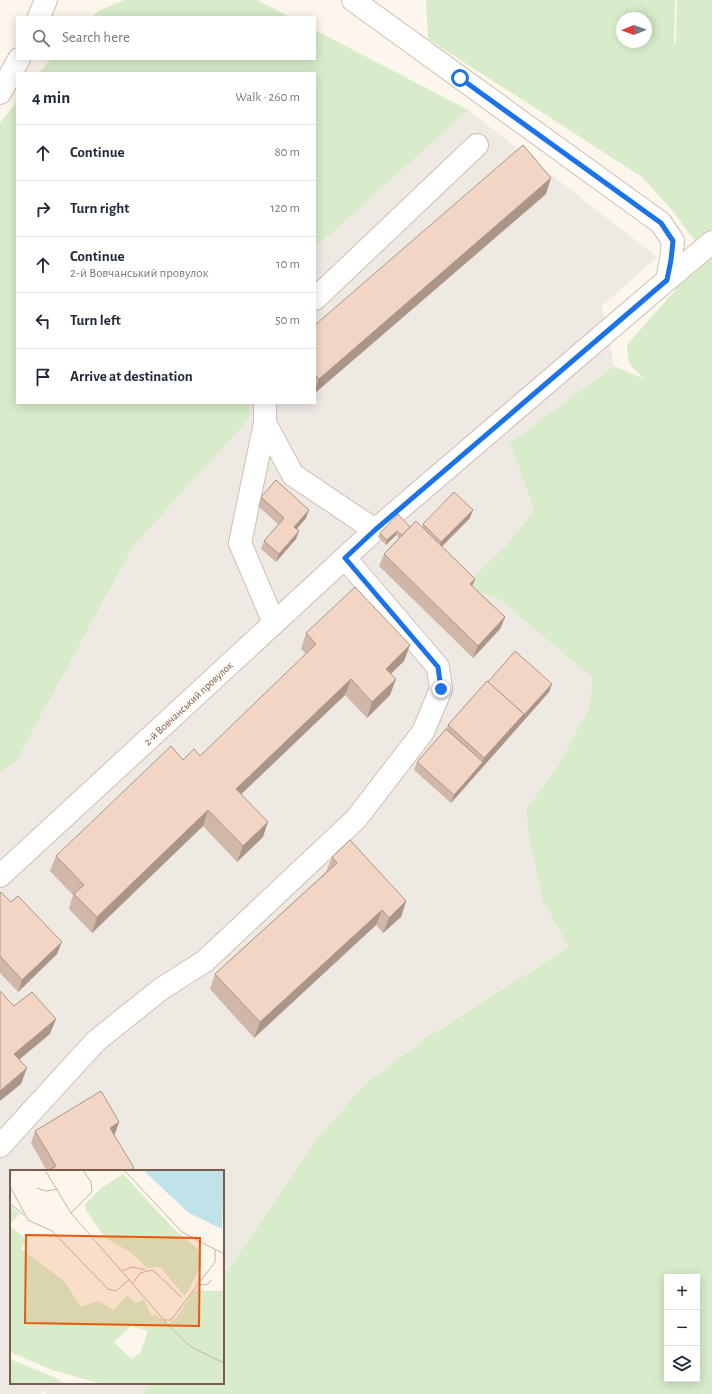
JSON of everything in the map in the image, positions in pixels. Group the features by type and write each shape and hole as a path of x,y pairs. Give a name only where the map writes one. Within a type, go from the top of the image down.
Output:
{"street":[{"path":"39,16 46,0"},
{"path":"355,0 661,223 673,241 667,280"},
{"path":"0,93 18,60"},
{"path":"316,298 477,145"},
{"name":"2-й Вовчанський провулок","path":"0,876 375,530 712,242"},
{"path":"265,413 293,476 375,530"},
{"path":"265,413 240,543 274,623"},
{"path":"0,1146 96,1041 161,990 205,961 356,819 423,732 441,689 438,667 345,558"}],"shaded area":[{"path":"468,110 657,257 602,306 614,366 510,443 534,510 508,544 469,581 475,590 500,600 593,678 589,708 558,766 526,809 529,839 543,901 569,947 423,1040 363,1086 317,1139 224,1276 224,1170 10,1170 10,1384 149,1384 143,1394 47,1394 43,1391 40,1394 0,1394 0,691 247,421 250,414 249,404 316,404 316,247"}],"green space":[{"path":"124,0 257,0 288,16 93,16 98,11"},
{"path":"426,0 675,0 674,45 676,41 677,0 712,0 712,1394 143,1394 149,1384 224,1384 224,1276 317,1139 363,1086 423,1040 569,947 543,901 529,839 526,809 558,766 589,708 593,678 500,600 475,590 469,581 508,544 534,510 510,443 614,366 644,379 629,361 627,345 677,288 692,264 695,241 671,209 642,177 428,39"},
{"path":"316,31 468,110 316,247 316,72 40,72 50,60 316,60"},
{"path":"16,102 16,404 249,404 250,414 247,421 133,546 16,761 0,772 0,123"}],"building":[{"path":"523,145 551,178 319,379 316,376 316,324"},
{"path":"276,480 309,510 294,527 299,531 279,554 264,541 284,518 261,497"},
{"path":"454,492 473,510 441,542 423,524"},
{"path":"398,514 410,527 402,535 397,531 387,540 380,533"},
{"path":"416,521 475,579 470,584 505,617 478,646 384,554"},
{"path":"355,587 410,645 386,669 396,679 372,702 351,679 236,789 268,822 243,846 208,810 97,917 74,894 84,885 56,856 171,746 183,760 194,749 200,756 316,644 306,633"},
{"path":"515,651 552,684 522,717 524,714 488,682"},
{"path":"487,681 524,714 484,758 448,725"},
{"path":"446,729 483,762 454,795 417,762"},
{"path":"350,840 406,901 389,918 382,910 260,1022 215,974 337,863 332,857"},
{"path":"1,892 11,902 18,896 62,942 22,980 0,956"},
{"path":"0,991 14,1006 32,992 56,1019 14,1054 27,1068 0,1091"},
{"path":"101,1091 119,1122 110,1128 134,1168 131,1170 49,1170 56,1166 35,1131"}],"route":[{"path":"441,689 438,667 345,558 375,530 667,280 673,241 661,223 460,78"}]}
